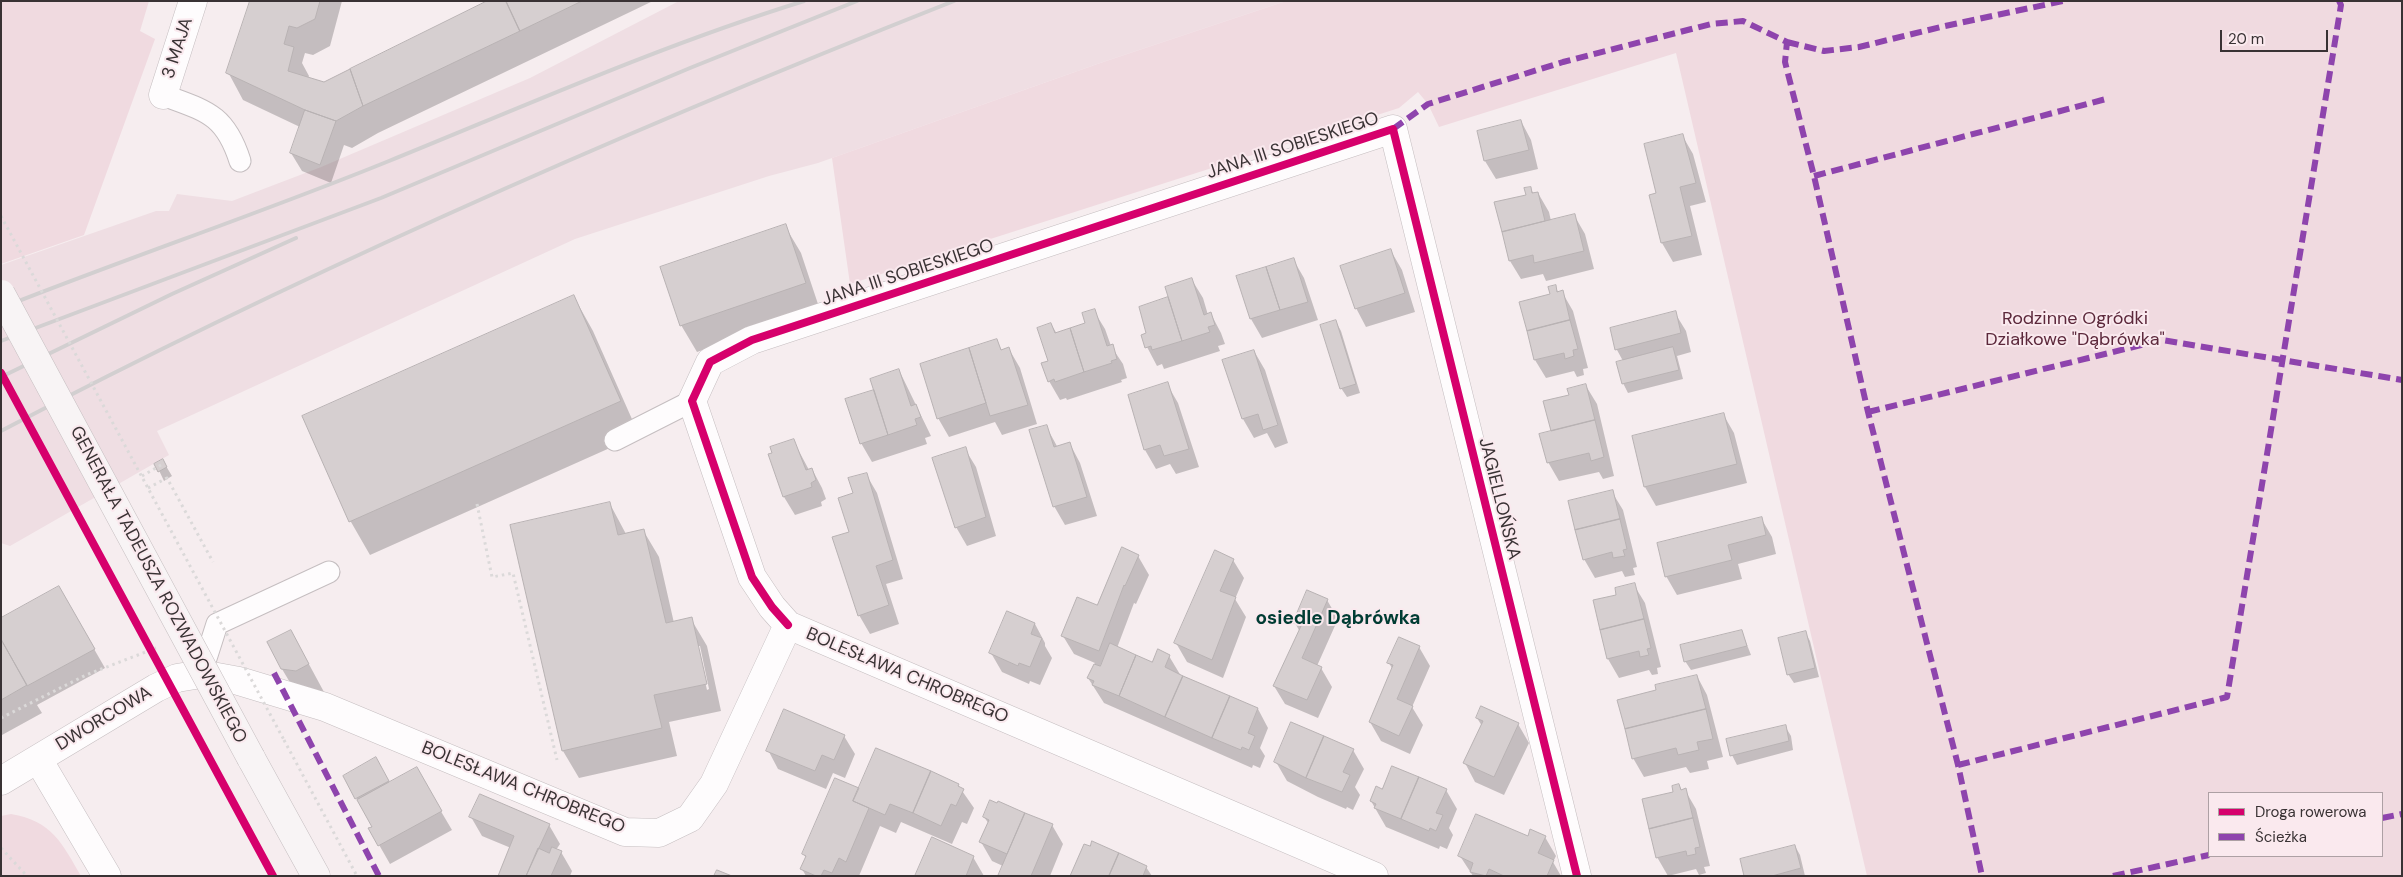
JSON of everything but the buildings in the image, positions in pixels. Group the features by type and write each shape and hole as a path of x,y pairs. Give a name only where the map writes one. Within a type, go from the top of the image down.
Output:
{"street":[{"name":"3 MAJA","path":"162,95 193,1"},
{"name":"JANA III SOBIESKIEGO","path":"692,401 710,362 752,340 1393,129"},
{"name":"JAGIELLOŃSKA","path":"1393,129 1577,876"},
{"name":"GENERAŁA TADEUSZA ROZWADOWSKIEGO","path":"1,294 316,876"},
{"path":"692,401 752,577 772,607 788,625"},
{"name":"BOLESŁAWA CHROBREGO","path":"201,674 239,681 325,707 625,832 659,833 690,818 714,784 788,625 1374,876"},
{"name":"DWORCOWA","path":"1,781 156,688 177,678 201,674"},
{"name":"DWORCOWA","path":"38,760 107,876"}],"lane":[{"path":"162,95 199,108 218,119 233,140 240,161"},
{"path":"615,440 692,401"},
{"path":"201,674 217,624 329,572"}],"path":[{"path":"1,216 357,876"},
{"path":"142,476 161,465"},
{"path":"148,488 168,478 213,562"},
{"path":"477,504 492,577 514,573 557,760"},
{"path":"147,644 157,662"},
{"path":"1,718 86,675 161,646"},
{"path":"1,848 27,876"}],"shaded area":[{"path":"679,1 1286,1 1103,62 818,163 769,176 575,239 157,431 169,455 10,546 1,543 1,265 156,211 169,211 177,194 232,201 321,167 530,78"}],"green space":[{"path":"1,1 149,1 140,31 155,39 84,235 1,264"},
{"name":"Rodzinne Ogródki Działkowe \"Dąbrówka\"","path":"1286,1 2402,1 2402,876 1867,876 1676,53 1439,127 1428,104 1418,92 1399,108 850,284 832,158 1103,62"},
{"path":"11,814 37,822 54,835 68,853 81,876 1,876 1,816"}],"railway":[{"path":"1,308 341,180 647,56 804,1"},
{"path":"1,341 381,198 690,68 857,1"},
{"path":"1,431 235,313 472,203 712,99 954,1"},
{"path":"1,377 172,294 296,238"}],"marked path":[{"path":"1787,42 1824,51 1859,47 1945,26 2063,1"},
{"path":"1958,765 2227,697 2341,5 2339,1"},
{"path":"1393,129 1428,104 1563,62 1711,24 1743,21 1787,42 1785,62 1814,176 1868,412 1958,765 1982,876"},
{"path":"1814,176 2106,99"},
{"path":"1868,412 2162,340 2402,380"},
{"path":"274,673 379,876"},
{"path":"2383,818 2402,814"},
{"path":"2113,876 2208,855"}],"cycle path":[{"path":"788,625 772,607 752,577 692,401 710,362 752,340 1393,129 1577,876"},
{"path":"1,373 273,876"}],"district":[{"name":"osiedle Dąbrówka","path":"1338,619"}]}
